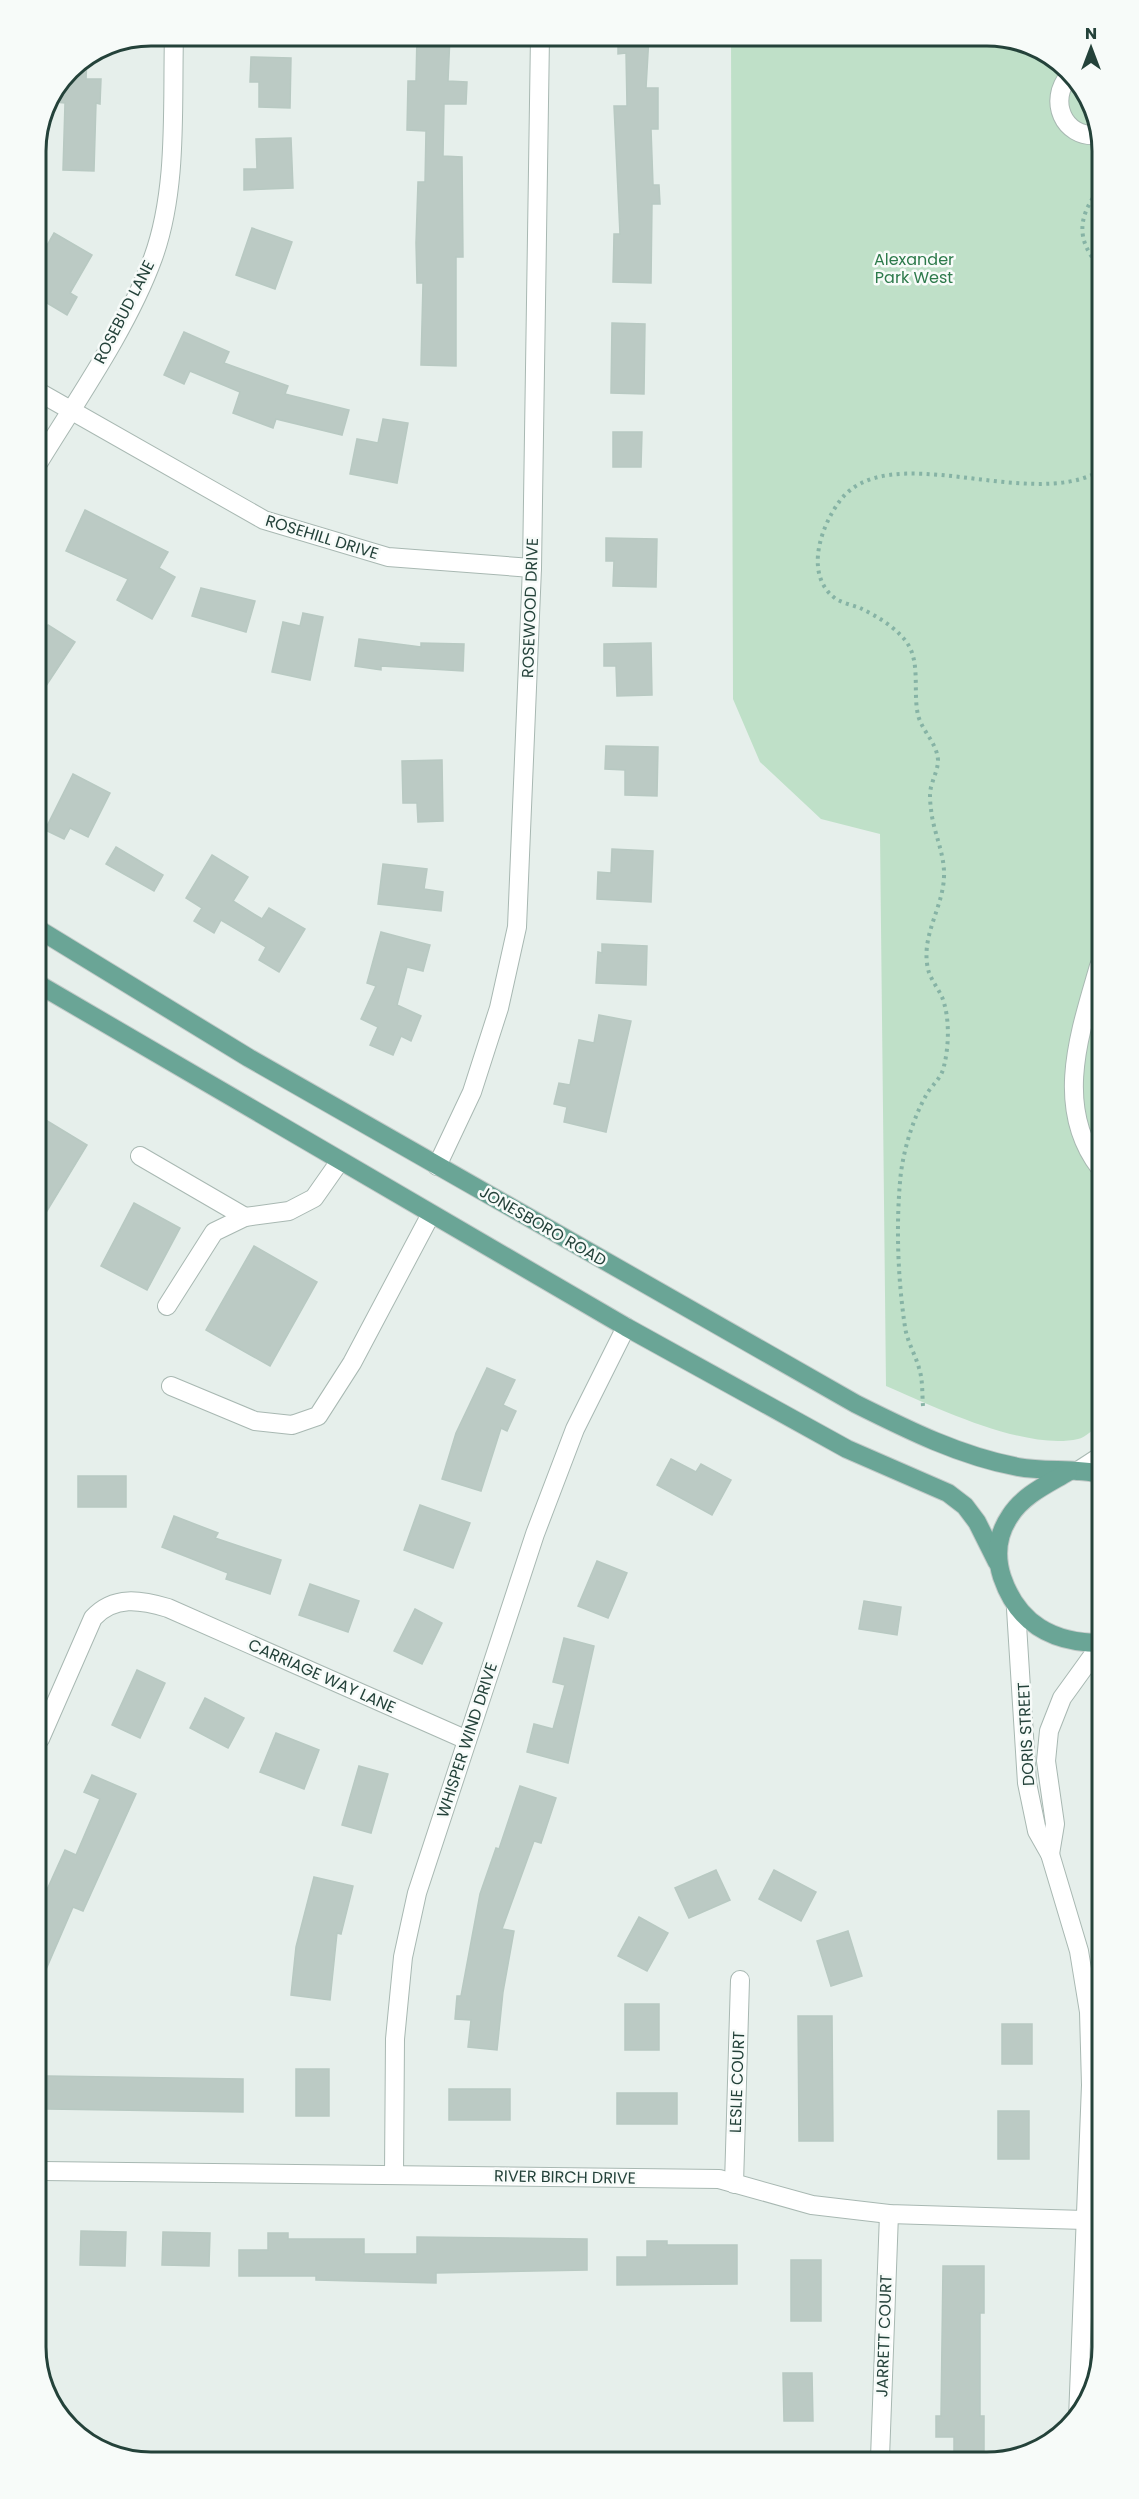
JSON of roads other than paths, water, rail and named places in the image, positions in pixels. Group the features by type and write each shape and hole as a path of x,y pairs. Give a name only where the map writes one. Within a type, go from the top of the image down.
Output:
{"main road":[{"name":"JONESBORO ROAD","path":"47,934 249,1059 856,1404 911,1432 980,1459 1020,1467 1092,1473"},
{"path":"47,988 626,1327 847,1449 948,1493 965,1506 977,1522 997,1562 1016,1609 1042,1629 1057,1636 1092,1642"},
{"path":"997,1562 1003,1527 1017,1506 1073,1472"}],"street":[{"name":"ROSEBUD LANE","path":"47,449 118,331 153,258 169,191 174,46"},
{"name":"ROSEWOOD DRIVE","path":"437,1166 472,1092 499,1008 517,927 532,568 540,46"},
{"path":"1065,80 1062,84 1062,117 1070,129 1085,136 1090,136"},
{"name":"ROSEHILL DRIVE","path":"47,397 264,520 388,557 532,568"},
{"path":"1092,990 1079,1035 1073,1068 1074,1099 1080,1129 1092,1158"},
{"path":"140,1156 245,1216"},
{"path":"167,1306 214,1232 245,1216 290,1211 314,1198 340,1161"},
{"path":"171,1386 255,1421 292,1425 318,1416 352,1363 431,1214"},
{"name":"WHISPER WIND DRIVE","path":"394,2174 395,2039 403,1957 417,1893 536,1534 575,1429 626,1327"},
{"path":"1073,1472 1092,1461"},
{"name":"CARRIAGE WAY LANE","path":"46,1725 93,1618 104,1606 137,1599 177,1612 467,1740"},
{"name":"DORIS STREET","path":"1016,1609 1027,1784 1037,1831 1050,1854 1079,1951 1089,2012 1091,2085 1079,2399"},
{"name":"DORIS STREET","path":"1050,1854 1055,1824 1046,1761 1049,1731 1066,1690 1092,1656"},
{"name":"LESLIE COURT","path":"734,2184 740,1980"},
{"name":"RIVER BIRCH DRIVE","path":"46,2171 719,2179 812,2205 889,2214 1085,2220"},
{"name":"JARRETT COURT","path":"880,2452 889,2214"}],"park label":[{"name":"Alexander Park West","path":"914,268"}]}
